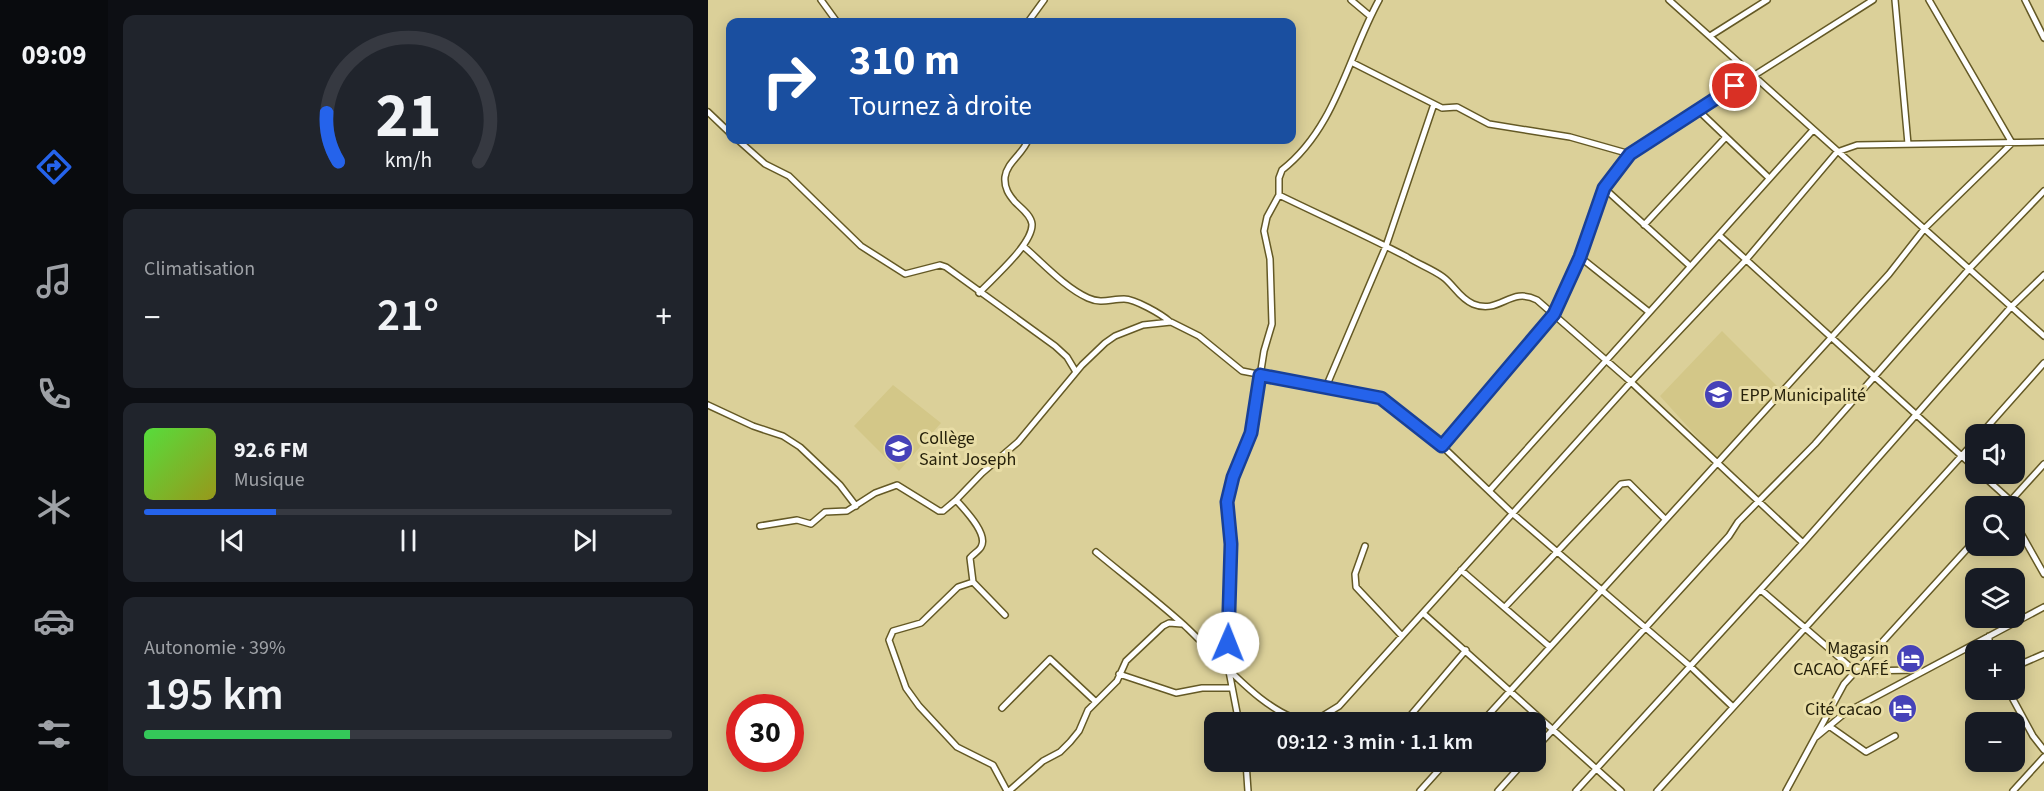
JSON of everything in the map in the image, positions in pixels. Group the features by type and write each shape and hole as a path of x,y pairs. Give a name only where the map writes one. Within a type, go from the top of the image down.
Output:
{"street":[{"path":"821,0 834,18"},
{"path":"1031,18 1044,0"},
{"path":"1351,0 1370,16"},
{"path":"1236,712 1228,666 1231,544 1227,502 1233,477 1251,433 1273,314 1269,294 1270,259 1264,231 1267,217 1279,195 1279,177 1282,170 1314,135 1353,63 1370,16 1379,0"},
{"path":"1669,0 2044,336"},
{"path":"1710,36 1767,0"},
{"path":"1442,446 1554,314 1580,257 1604,188 1630,154 1873,0"},
{"path":"1895,0 1908,144"},
{"path":"1929,0 2012,143"},
{"path":"2025,0 2044,38"},
{"path":"1353,63 1442,108 1464,109 1489,124 1570,137 1630,154"},
{"path":"1326,387 1386,246 1434,104"},
{"path":"1699,111 1769,177"},
{"path":"708,112 726,129"},
{"path":"1490,490 1813,130"},
{"path":"1644,225 1726,137"},
{"path":"1096,552 1183,624 1257,695 1300,722 1313,722 1326,717 1339,706 1424,614 1631,382 1745,261 1837,152 1857,145 2044,142"},
{"path":"1491,712 1889,274 1925,228 2012,143"},
{"path":"742,144 765,164 789,176 861,246 889,266 905,274 940,265 1055,346 1067,357 1076,372"},
{"path":"979,293 1023,246 1032,224 1029,216 1008,194 1005,176 1010,164 1026,150 1028,144"},
{"path":"1604,188 1690,266"},
{"path":"1546,737 1759,501 1875,378 1970,268 2044,191"},
{"path":"1279,195 1386,246 1444,277 1470,303 1483,308 1495,306 1515,295 1527,294 1554,314 1631,382 1803,543"},
{"path":"1720,236 1965,459"},
{"path":"1023,246 1073,288 1090,299 1108,302 1128,299 1159,313 1171,322 1199,336 1236,368 1260,375 1381,398 1442,446 1512,513 1733,706"},
{"path":"1580,257 1649,312"},
{"path":"1576,791 1761,590 1918,415 2011,307 2044,275"},
{"path":"760,526 797,520 811,524 825,512 847,511 875,493 897,485 939,511 947,509 982,473 1018,442 1076,372 1115,336 1143,325 1171,322"},
{"path":"1990,424 2044,363"},
{"path":"708,405 753,426 783,436 800,447 840,485 856,506"},
{"path":"1657,791 1965,452"},
{"path":"2015,496 2044,464"},
{"path":"1505,607 1622,484 1629,483 1636,488 1665,519"},
{"path":"1992,484 2005,496"},
{"path":"956,500 974,520 982,542 969,562 973,582 1005,615"},
{"path":"2025,540 2044,574"},
{"path":"1365,546 1355,574 1356,587 1402,636"},
{"path":"1786,791 1834,699 1855,671 1965,551"},
{"path":"1461,570 1550,647"},
{"path":"973,582 958,587 921,623 893,631 889,640 906,688 919,706 965,753 993,765 1008,791 1070,742 1096,702 1117,681 1126,661 1162,626 1169,623 1183,624"},
{"path":"1761,590 1855,671 1921,670"},
{"path":"1813,740 1845,713 1921,670 2044,607"},
{"path":"1424,614 1621,791"},
{"path":"1413,712 1466,650"},
{"path":"2025,663 2044,654"},
{"path":"1002,708 1050,659 1096,702"},
{"path":"1119,674 1176,693 1202,688 1231,688"},
{"path":"2013,700 2033,736 2044,750"},
{"path":"1829,726 1866,752 1895,736"},
{"path":"2013,791 2044,757"},
{"path":"1247,772 1248,791"},
{"path":"1420,791 1437,772"},
{"path":"1498,791 1515,772"}],"shaded area":[{"path":"1722,331 1780,389 1717,459 1660,396"},
{"name":"Collège Saint Joseph","path":"893,385 941,423 899,471 854,426"}],"place":[{"name":"EPP Municipalité","path":"1719,395"},
{"name":"Collège Saint Joseph","path":"898,448"},
{"name":"Magasin CACAO-CAFÉ","path":"1910,658"},
{"name":"Cité cacao","path":"1903,709"}],"route":[{"path":"1228,643 1231,544 1227,502 1233,477 1251,433 1260,375 1381,398 1395,406 1442,446 1554,314 1580,257 1604,188 1617,169 1630,154 1735,86"}]}
